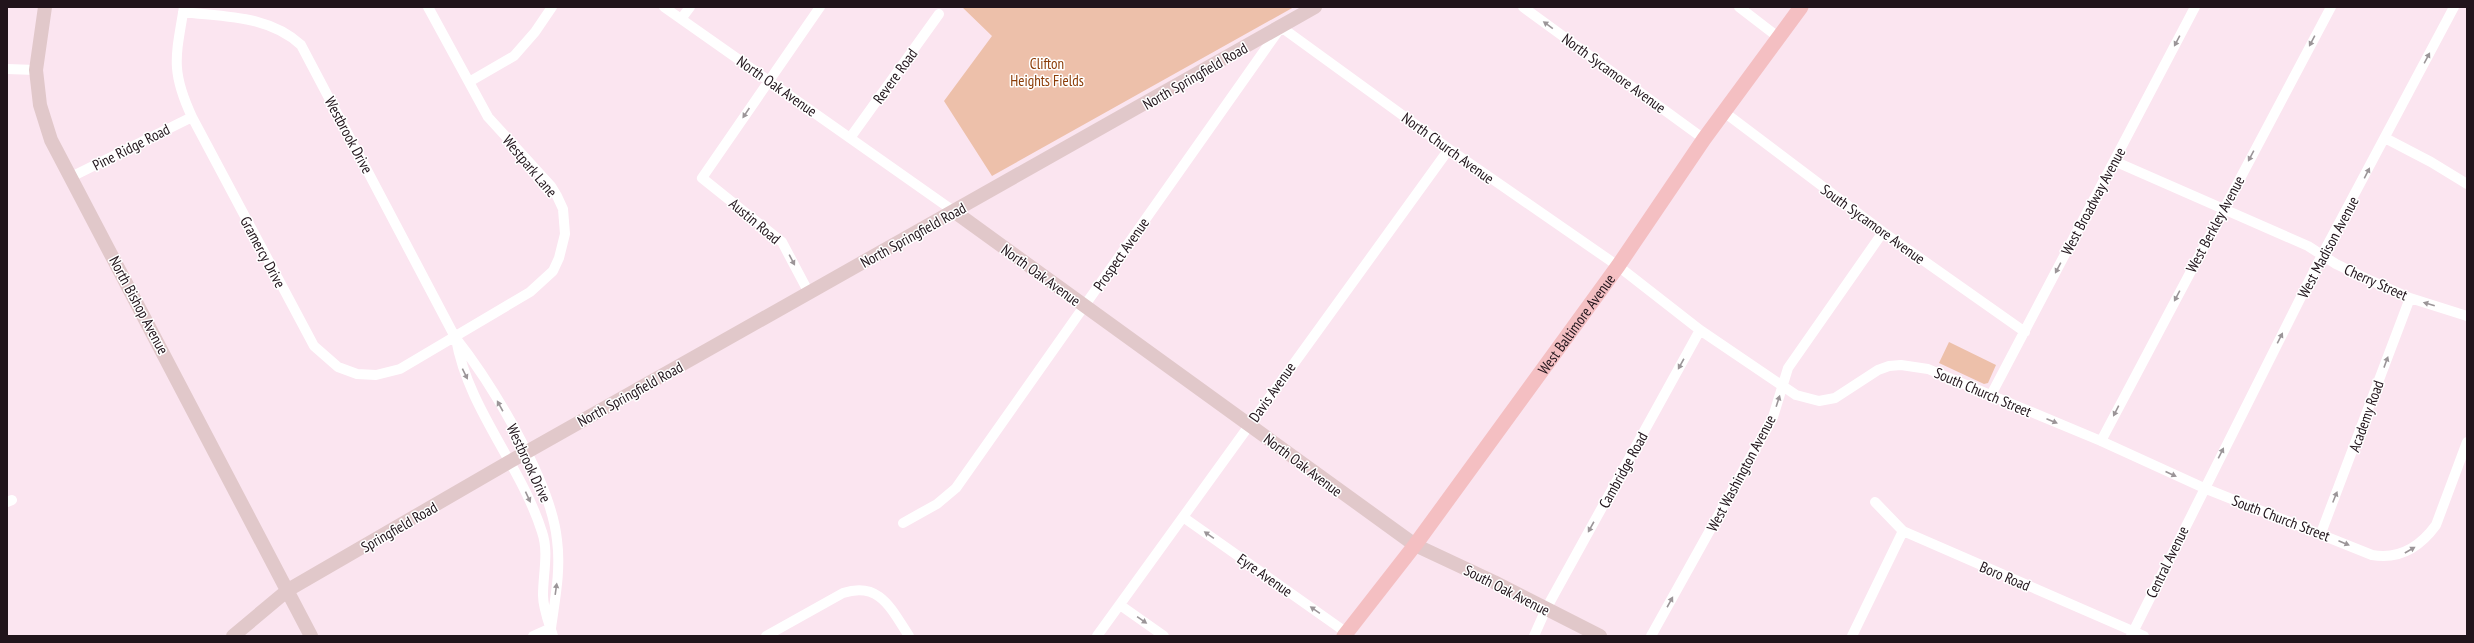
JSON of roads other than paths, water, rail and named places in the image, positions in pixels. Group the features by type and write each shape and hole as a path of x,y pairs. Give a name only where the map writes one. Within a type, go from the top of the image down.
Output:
{"main road":[{"name":"North Bishop Avenue","path":"45,7 36,70 40,105 51,140 311,636"},
{"name":"North Springfield Road","path":"509,462 955,212 1315,7"},
{"name":"West Baltimore Avenue","path":"1345,634 1415,545 1618,266 1704,139 1801,7"},
{"name":"North Oak Avenue","path":"955,212 1415,545"},
{"name":"Springfield Road","path":"233,636 288,590 509,462"},
{"name":"South Oak Avenue","path":"1415,545 1600,636"}],"street":[{"name":"Westpark Lane","path":"428,7 488,117 551,186 563,209 566,234 559,258 553,270 544,281 530,292 456,337"},
{"path":"469,82 514,56 535,32 552,7"},
{"name":"North Oak Avenue","path":"664,7 955,212"},
{"path":"681,19 690,7"},
{"path":"768,80 820,7"},
{"name":"North Sycamore Avenue","path":"1523,7 1704,139"},
{"path":"1739,7 1778,37"},
{"name":"West Broadway Avenue","path":"1991,395 2196,7"},
{"name":"West Berkley Avenue","path":"2101,441 2331,7"},
{"name":"West Madison Avenue","path":"2204,488 2322,255 2454,7"},
{"name":"Gramercy Drive","path":"183,9 175,69 178,84 192,117 309,339 328,360 347,371 357,374 391,372 407,366 456,337"},
{"name":"Westbrook Drive","path":"183,9 256,20 284,31 301,45 456,337 477,364 526,453 548,502 557,539 558,575 552,632"},
{"name":"Revere Road","path":"850,138 939,14"},
{"name":"North Church Avenue","path":"1281,27 1449,149 1618,266"},
{"name":"Prospect Avenue","path":"903,522 937,504 956,488 1281,27"},
{"path":"7,69 36,70"},
{"name":"Austin Road","path":"768,80 702,178 782,242 809,293"},
{"name":"South Sycamore Avenue","path":"1724,112 1883,232 2025,332"},
{"name":"Pine Ridge Road","path":"71,177 192,117"},
{"path":"2385,138 2431,162 2467,184"},
{"name":"Davis Avenue","path":"1097,636 1449,149"},
{"name":"Cherry Street","path":"2114,161 2308,246 2336,264 2410,298 2467,316"},
{"name":"West Washington Avenue","path":"1651,636 1773,417 1788,368 1883,232"},
{"name":"South Church Street","path":"1618,266 1700,330 1796,395 1811,400 1826,400 1843,393 1878,370 1901,365 1928,369 2101,441 2204,488 2321,533 2372,555 2383,557 2404,553 2422,542 2430,534 2436,525 2467,442"},
{"name":"Academy Road","path":"2321,533 2410,298"},
{"name":"Cambridge Road","path":"1534,636 1546,609 1700,330"},
{"name":"Westbrook Drive","path":"456,337 460,364 509,462 528,496 542,532 545,542 543,596 552,632"},
{"name":"Central Avenue","path":"2132,634 2204,488"},
{"name":"Boro Road","path":"1875,502 1903,531 2132,634 2144,636"},
{"name":"Eyre Avenue","path":"1183,517 1345,634"},
{"path":"1852,636 1903,531"},
{"path":"766,636 843,593 856,589 872,592 887,604 909,636"},
{"path":"1120,605 1164,636"},
{"path":"533,636 552,632"}],"park label":[{"name":"Clifton Heights Fields","path":"1047,72"}]}
